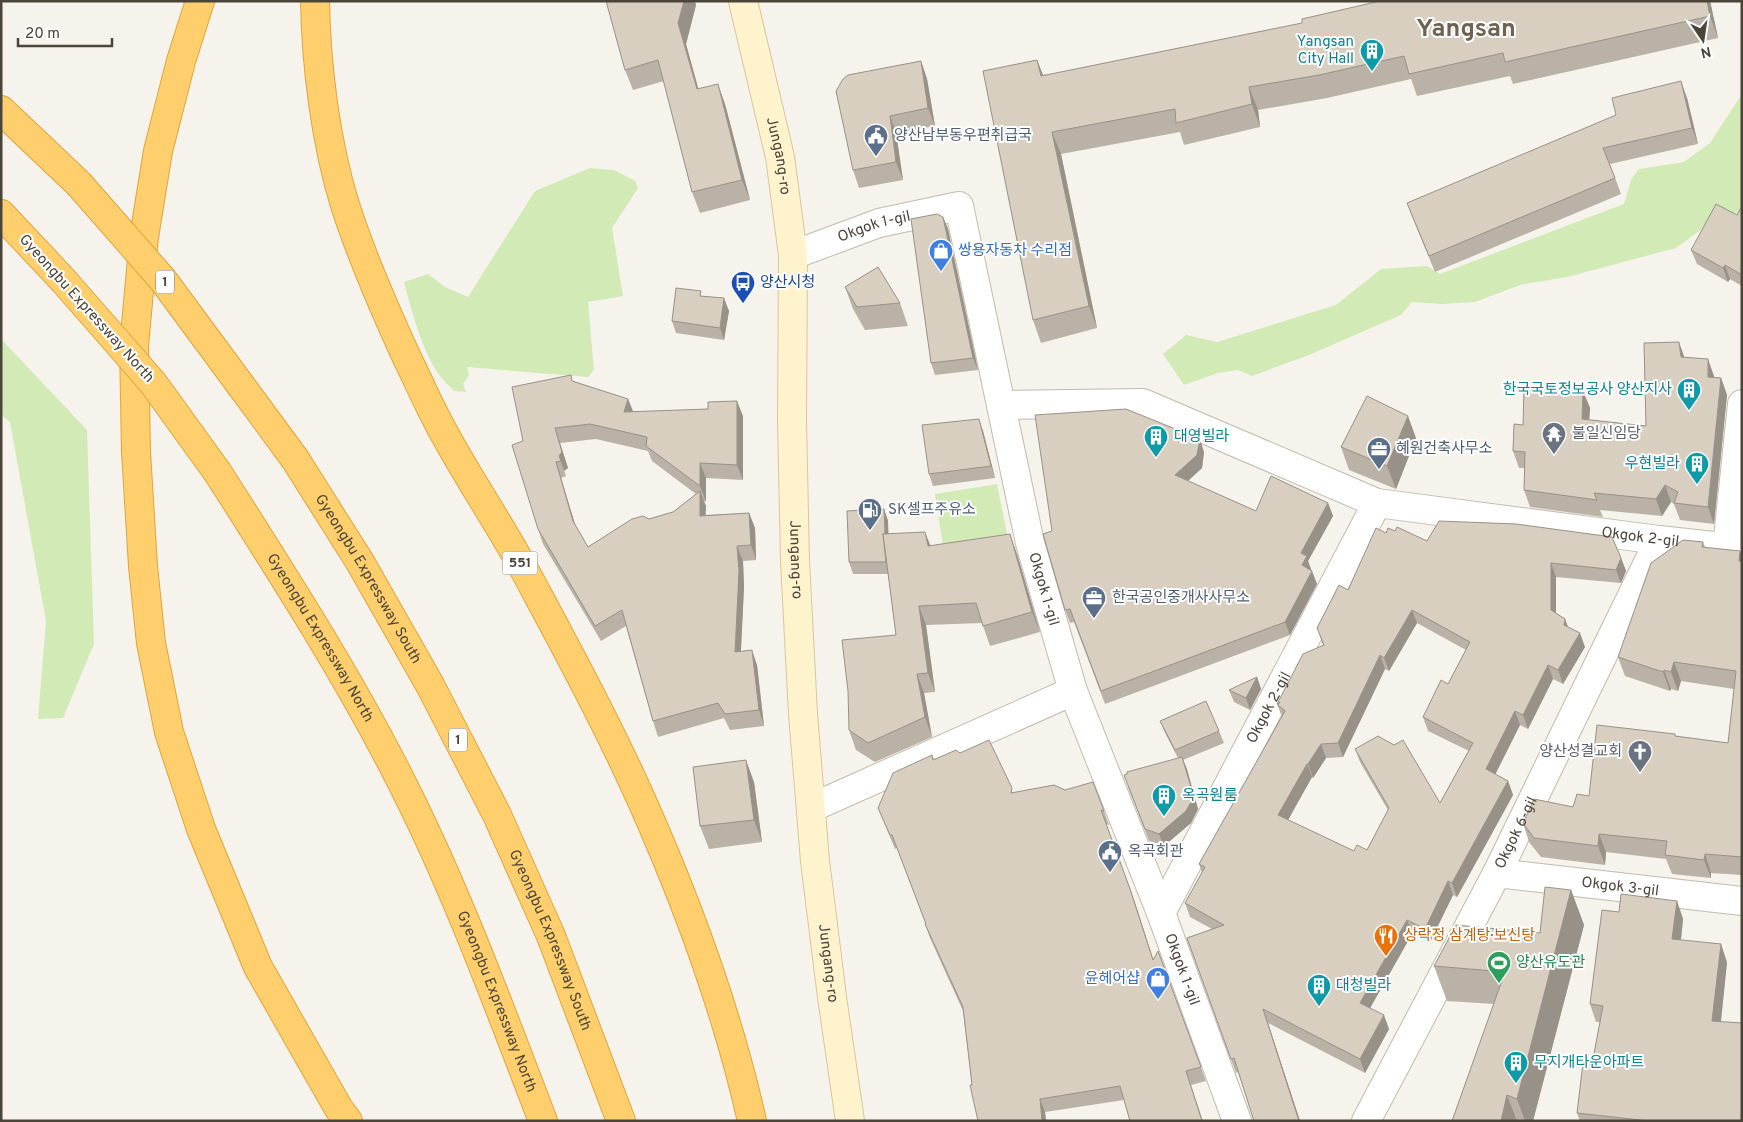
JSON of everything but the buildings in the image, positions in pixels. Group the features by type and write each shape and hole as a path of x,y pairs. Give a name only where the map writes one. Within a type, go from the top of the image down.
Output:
{"highway":[{"path":"200,1 181,61 158,151 144,237 134,346 136,452 143,566 152,643 169,732 201,830 258,967 334,1101 348,1121"},
{"name":"551","path":"315,1 326,126 345,204 378,295 436,419 522,567 601,715 640,798 676,883 713,984 744,1086 752,1121"},
{"name":"Gyeongbu Expressway South","path":"1,110 79,184 163,280 295,459 360,562 430,685 497,814 551,936 621,1121"},
{"name":"Gyeongbu Expressway North","path":"1,214 63,280 153,383 218,473 279,568 340,670 398,775 456,900 543,1121"}],"main road":[{"name":"Jungang-ro","path":"743,1 780,157 794,255 792,422 795,561 803,714 815,861 850,1121"}],"street":[{"name":"Okgok 1-gil","path":"794,255 879,223 959,206 1030,543 1073,691 1161,913 1237,1121"},
{"name":"Okgok 2-gil","path":"1001,405 1143,403 1377,503 1734,548 1742,404"},
{"name":"Okgok 2-gil","path":"1161,913 1377,503"},
{"name":"Okgok 6-gil","path":"1366,1121 1497,873 1659,540"},
{"path":"811,808 1073,691"},
{"name":"Okgok 3-gil","path":"1497,873 1742,901"}],"green space":[{"path":"1742,94 1742,210 1740,213 1719,213 1702,229 1676,248 1567,277 1520,285 1475,302 1442,304 1412,302 1401,315 1309,355 1252,376 1238,370 1218,373 1184,385 1163,354 1186,335 1217,342 1336,305 1381,269 1427,266 1440,274 1624,204 1631,180 1639,169 1684,162 1710,143"},
{"path":"590,168 614,170 635,181 638,188 612,228 623,296 588,302 594,370 588,377 467,367 469,375 463,384 466,392 454,391 440,376 428,356 414,318 404,282 428,274 445,287 468,297 535,191"},
{"path":"1,339 87,430 94,644 63,718 38,719 46,621 10,422 1,414"},
{"path":"997,484 1009,544 945,559 935,494"}],"place":[{"name":"Yangsan City Hall","path":"1372,72"},
{"name":"양산남부동우편취급국","path":"876,157"},
{"name":"쌍용자동차 수리점","path":"941,272"},
{"name":"양산시청","path":"743,304"},
{"name":"한국국토정보공사 양산지사","path":"1689,411"},
{"name":"불일신임당","path":"1554,455"},
{"name":"대영빌라","path":"1156,458"},
{"name":"혜원건축사무소","path":"1379,470"},
{"name":"우현빌라","path":"1697,485"},
{"name":"SK셀프주유소","path":"870,531"},
{"name":"한국공인중개사사무소","path":"1094,619"},
{"name":"양산성결교회","path":"1640,773"},
{"name":"옥곡원룸","path":"1164,817"},
{"name":"옥곡회관","path":"1110,873"},
{"name":"상락정 삼계탕·보신탕","path":"1386,957"},
{"name":"양산유도관","path":"1499,984"},
{"name":"윤헤어샵","path":"1158,1000"},
{"name":"대청빌라","path":"1319,1007"},
{"name":"무지개타운아파트","path":"1516,1084"}],"district":[{"name":"Yangsan","path":"1466,30"}]}
